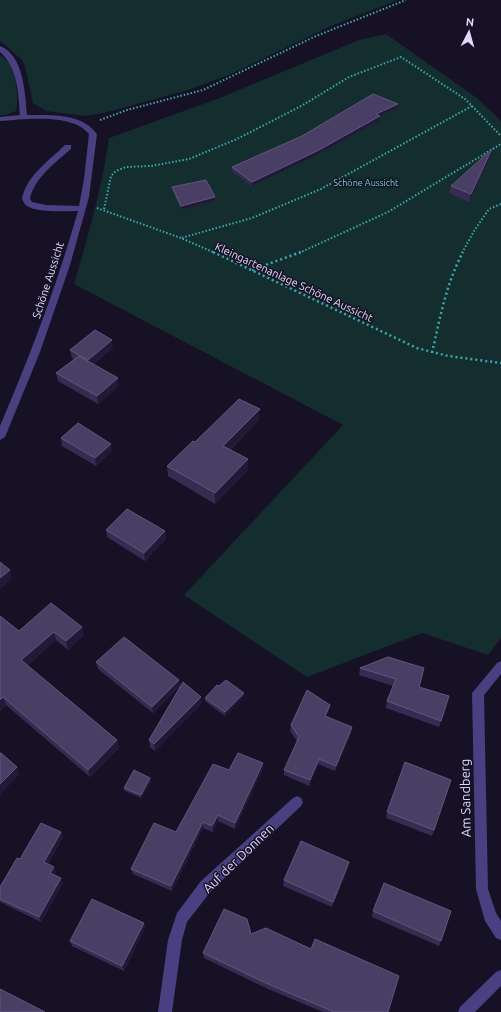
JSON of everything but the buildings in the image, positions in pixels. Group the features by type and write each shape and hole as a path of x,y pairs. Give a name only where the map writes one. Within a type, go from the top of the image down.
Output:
{"street":[{"path":"0,48 9,55 17,68 24,118"},
{"path":"0,119 67,119 86,125"},
{"name":"Schöne Aussicht","path":"0,437 48,319 83,207 93,134 92,129 86,125"},
{"path":"68,147 30,185 25,192 25,199 29,204 37,206 83,207"},
{"name":"Am Sandberg","path":"501,666 478,693 482,890 490,916 501,933"},
{"name":"Auf der Donnen","path":"165,1012 175,940 182,918 206,886 296,802"},
{"path":"465,1012 501,977"}],"path":[{"path":"86,125 127,110 204,90 316,36 406,0"},
{"path":"104,209 111,176 116,171 126,167 151,166 189,159 236,139 303,105 349,77 401,57 465,99 501,136"},
{"path":"181,238 252,218 321,190 406,141 472,106"},
{"path":"252,270 298,254 388,212 501,144"},
{"path":"432,354 446,292 453,271 474,230 490,209 501,204"},
{"name":"Kleingartenanlage Schöne Aussicht","path":"83,207 104,209 181,238 432,354 459,359 501,363"}],"green space":[{"path":"0,0 398,0 331,26 229,75 188,90 104,113 84,116 46,111 33,103 25,66 21,59 0,41"},
{"path":"386,34 477,98 501,121 501,638 488,655 422,633 307,677 184,595 343,425 74,284 99,194 109,138 217,99 359,40"},
{"path":"0,55 10,63 14,73 16,87 16,111 6,115 0,115"}]}
